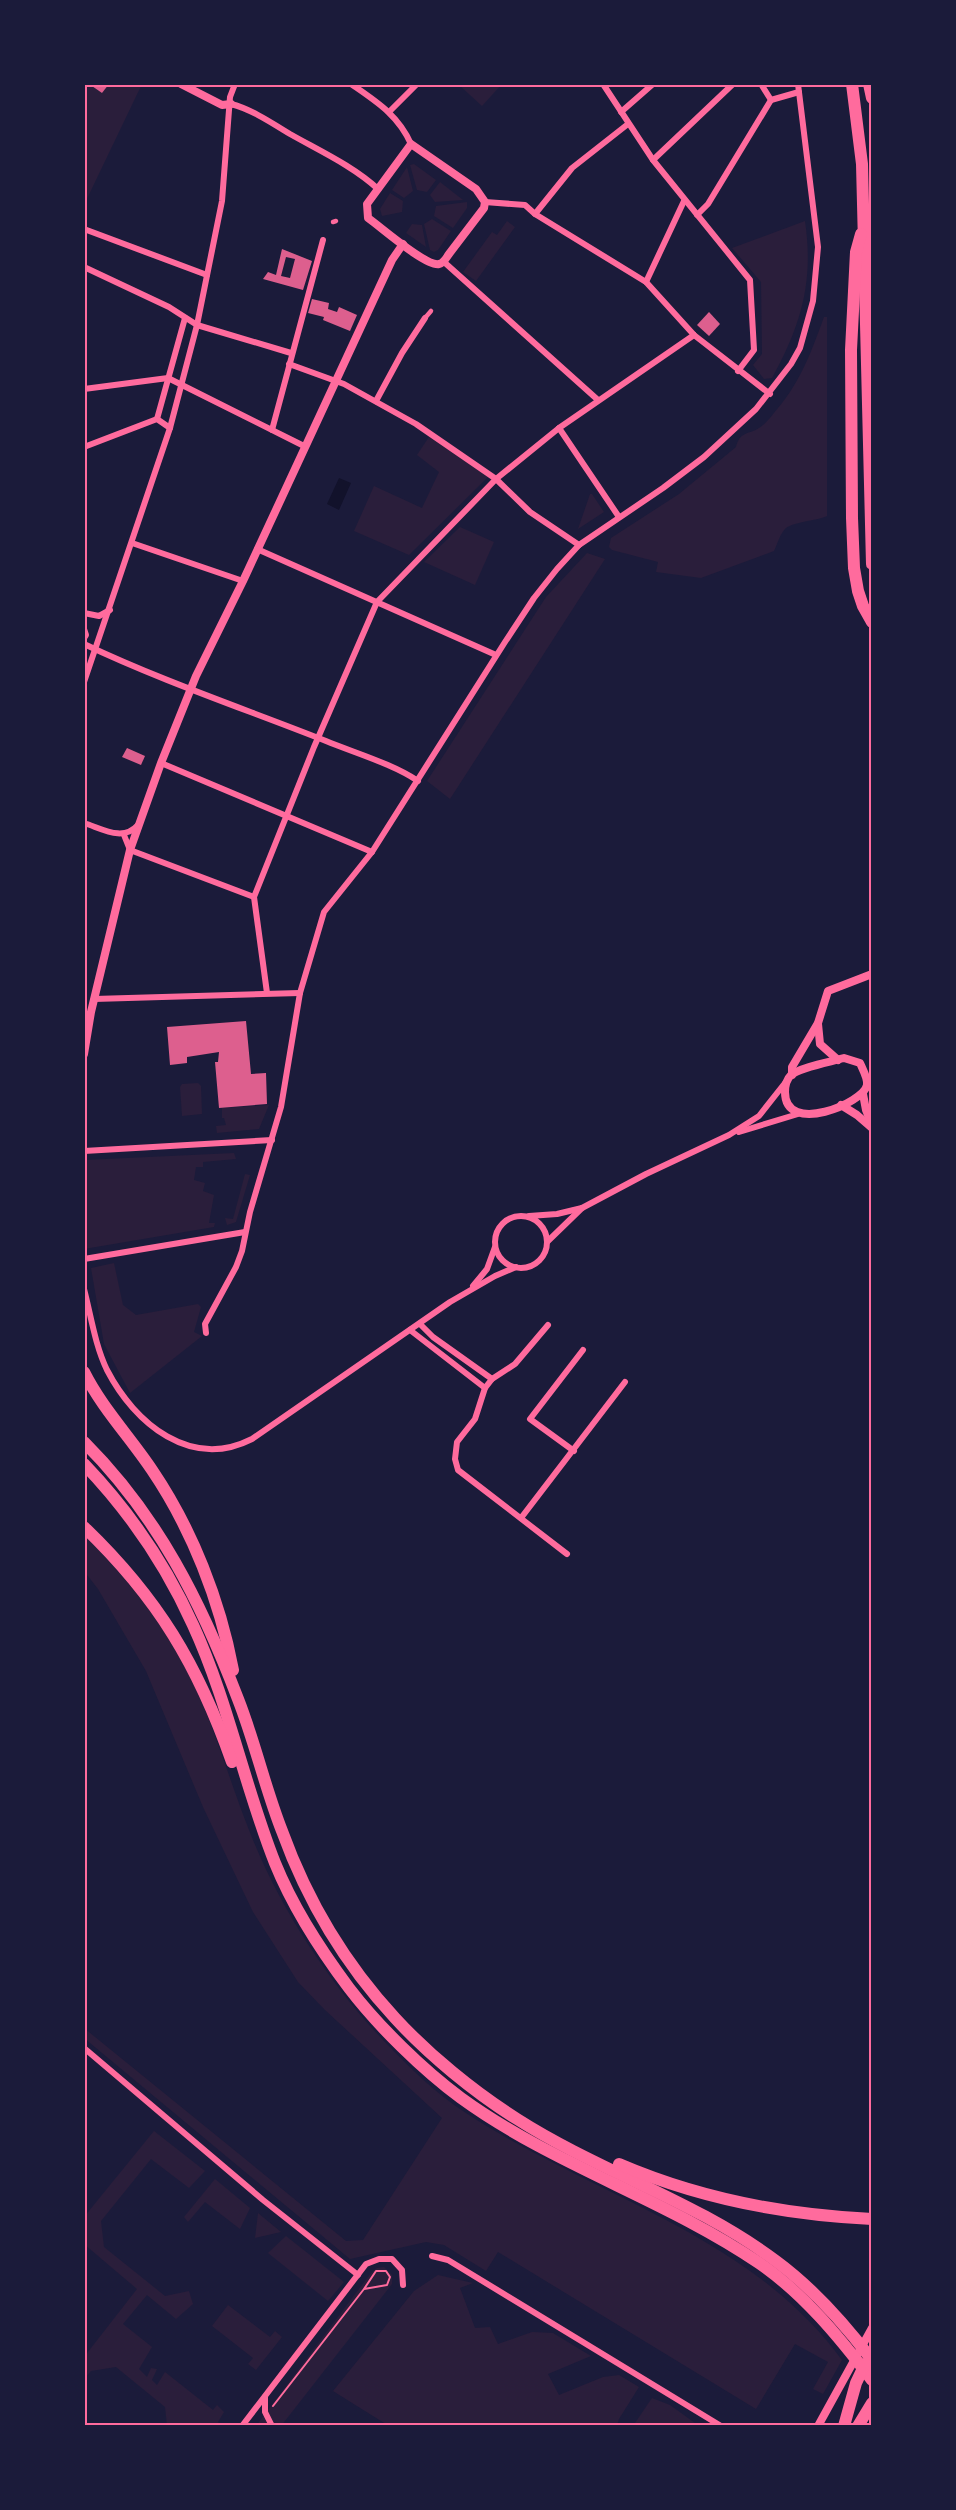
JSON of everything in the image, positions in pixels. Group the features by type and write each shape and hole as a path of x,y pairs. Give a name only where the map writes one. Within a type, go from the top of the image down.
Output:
{"highway":[{"path":"852,84 862,164 872,564"},
{"path":"869,84 872,98"},
{"path":"864,221 856,252 851,350 854,568 863,606 872,622"},
{"path":"84,1372 100,1400 154,1473 175,1507 193,1544 213,1598 232,1664 239,1701"},
{"path":"84,1442 133,1496 185,1576 239,1701 281,1830 303,1882 329,1932 360,1976 396,2019 438,2060 516,2118 579,2153 705,2216 778,2262 872,2360"},
{"path":"84,1464 146,1538 194,1625 276,1865"},
{"path":"84,1527 132,1577 163,1618 194,1668 219,1723 252,1821 302,1917 349,1988 422,2066 461,2097 519,2134 698,2226 761,2264 826,2313 872,2380"},
{"path":"472,2086 588,2150 658,2178 740,2202 834,2217 872,2218"},
{"path":"844,2426 856,2383 872,2349"},
{"path":"858,2426 872,2403"}],"street":[{"path":"181,84 222,105 231,104 277,126 366,178 378,189"},
{"path":"84,682 110,610 182,386 222,201 230,97 235,84"},
{"path":"351,84 390,111 394,120 403,126 411,144 476,189 485,202 484,208 444,262 438,264 431,263 368,218 368,204 411,144"},
{"path":"390,111 417,84"},
{"path":"603,84 627,124 653,160 750,280 754,350 738,371"},
{"path":"621,112 652,84"},
{"path":"653,160 733,84"},
{"path":"760,84 771,100"},
{"path":"206,1333 205,1324 236,1267 272,1140 281,1107 300,993 324,912 372,852 534,598 579,545 704,457 770,394 800,348 810,317 818,269 815,207 798,84"},
{"path":"697,215 708,204 771,100 799,92"},
{"path":"535,214 572,168 627,124"},
{"path":"646,282 684,201"},
{"path":"485,202 525,205 535,214 646,282 694,335 770,394"},
{"path":"84,229 207,275"},
{"path":"272,430 323,237"},
{"path":"84,1054 94,999 130,850 190,689 243,581 392,260 403,244"},
{"path":"444,262 598,400"},
{"path":"84,267 169,307 196,325 291,353"},
{"path":"376,401 402,353 431,311"},
{"path":"157,418 185,318"},
{"path":"267,993 254,897 286,814 377,602 496,479 598,400 694,335"},
{"path":"289,364 344,384 416,424 496,479 530,512 579,545"},
{"path":"84,389 168,378 304,446"},
{"path":"157,418 170,428"},
{"path":"84,447 157,418"},
{"path":"560,428 619,517"},
{"path":"132,543 243,581"},
{"path":"257,549 496,655"},
{"path":"84,613 99,616 110,610"},
{"path":"84,629 86,635 84,638"},
{"path":"84,644 190,689 318,738 418,781"},
{"path":"161,763 372,852"},
{"path":"84,823 124,835 140,823"},
{"path":"124,835 130,850 254,897"},
{"path":"792,1075 792,1067 818,1023 828,991 872,974"},
{"path":"94,999 300,993"},
{"path":"818,1023 820,1044 838,1060"},
{"path":"469,1291 487,1269 495,1247 495,1238 503,1223 519,1215 557,1214 582,1208 646,1174 729,1135 759,1116 792,1075 838,1060 872,1062"},
{"path":"860,1063 866,1082"},
{"path":"872,1072 863,1094 872,1126"},
{"path":"785,1083 787,1104 798,1114"},
{"path":"729,1135 798,1114 810,1115 855,1100 863,1094"},
{"path":"841,1105 872,1126"},
{"path":"84,1151 272,1140"},
{"path":"495,1247 503,1260 516,1267 526,1268 540,1260 545,1254 548,1241 582,1208"},
{"path":"528,1216 542,1226 548,1241"},
{"path":"84,1259 245,1232"},
{"path":"84,1289 98,1345 107,1369 121,1392 139,1413 183,1445 203,1450 229,1449 252,1439 469,1291 516,1267"},
{"path":"420,1323 434,1337 492,1379"},
{"path":"548,1325 515,1364 492,1379 485,1388 475,1419 457,1442 455,1459 458,1470 567,1554"},
{"path":"410,1330 485,1388"},
{"path":"574,1451 531,1419 583,1350"},
{"path":"521,1518 625,1382"},
{"path":"84,2048 263,2200 358,2275"},
{"path":"432,2256 448,2260 721,2426"},
{"path":"242,2426 366,2264 379,2259 392,2259 402,2270 403,2285"},
{"path":"818,2426 872,2328"},
{"path":"265,2396 265,2412 272,2426"}],"path":[{"path":"273,2407 376,2271 386,2271 390,2277 387,2285 364,2289"}],"shaded area":[{"path":"84,84 89,84 102,93 109,84 142,84 84,205"},
{"path":"458,84 502,84 482,106"},
{"path":"414,164 436,180 427,192 417,190 410,165"},
{"path":"407,167 413,191 404,198 392,190"},
{"path":"440,182 463,200 435,202 430,195"},
{"path":"390,193 403,201 402,212 382,216 380,209"},
{"path":"467,202 467,208 453,228 434,216 436,206"},
{"path":"432,219 451,231 438,250 434,252 430,250 424,224"},
{"path":"507,221 515,227 476,281 463,272 492,232 497,235"},
{"path":"805,221 808,264 803,302 791,340 782,359 772,378 764,379 753,365 762,354 761,282 732,248"},
{"path":"412,224 422,225 426,247 406,233"},
{"path":"824,317 827,317 827,516 788,527 774,551 701,578 656,572 658,562 612,550 609,547 611,538 679,494 736,447 742,436 759,428 767,421 786,398 799,376"},
{"path":"429,437 488,477 409,555 354,531 374,486 422,508 439,472 417,455"},
{"path":"339,478 351,483 339,510 327,504"},
{"path":"590,494 604,512 578,529"},
{"path":"460,527 494,542 475,585 424,562"},
{"path":"587,553 605,559 450,799 427,781 546,597"},
{"path":"198,1083 201,1086 202,1114 182,1116 180,1087 182,1084"},
{"path":"269,1105 259,1129 217,1133 216,1126 226,1125 222,1118 222,1108"},
{"path":"234,1153 236,1159 203,1162 203,1167 196,1167 194,1180 205,1183 203,1191 214,1195 209,1223 215,1223 214,1227 84,1249 84,1160"},
{"path":"245,1174 250,1175 236,1222 227,1225 225,1218 233,1219"},
{"path":"114,1263 123,1305 136,1315 198,1304 201,1307 194,1332 202,1336 130,1393 104,1344 91,1268"},
{"path":"84,1534 136,1593 184,1661 212,1727 249,1830 274,1886 324,1968 363,2017 423,2079 466,2113 565,2169 667,2220 716,2248 762,2280 805,2317 842,2360 823,2394 813,2389 828,2362 795,2344 756,2409 498,2252 486,2271 444,2245 426,2242 350,2259 84,2038 84,2028 346,2241 363,2240 442,2118 325,2010 298,1982 253,1912 203,1807 146,1671 98,1589 84,1571"},
{"path":"154,2131 205,2171 189,2188 151,2159 101,2221 104,2247 165,2296 189,2291 193,2304 176,2319 147,2295 123,2324 152,2347 139,2369 147,2377 151,2368 157,2369 152,2380 157,2385 165,2372 213,2410 217,2405 224,2412 218,2422 222,2426 167,2426 165,2407 116,2367 91,2371 84,2379 84,2357 137,2289 84,2244 84,2217"},
{"path":"215,2179 250,2208 240,2229 205,2202 188,2222 184,2217"},
{"path":"258,2213 281,2232 255,2238"},
{"path":"286,2236 344,2282 328,2301 268,2253"},
{"path":"384,2267 392,2275 392,2284 281,2426 256,2426 371,2273 377,2268"},
{"path":"438,2275 473,2283 460,2288 475,2328 490,2327 498,2344 532,2332 553,2333 591,2356 548,2374 559,2395 603,2377 619,2375 639,2387 617,2426 389,2426 333,2391 414,2291"},
{"path":"228,2305 270,2337 275,2331 282,2337 256,2370 248,2364 253,2358 212,2326"},
{"path":"652,2398 670,2405 699,2426 633,2426"}],"building":[{"path":"89,84 109,84 102,93"},
{"path":"282,249 312,261 303,290 263,279 268,272 276,275","holes":["286,257 295,259 290,278 281,276"]},
{"path":"312,299 329,303 328,309 337,312 339,307 357,315 350,331 323,320 324,317 308,313"},
{"path":"709,312 720,324 709,336 697,325"},
{"path":"127,748 145,756 141,765 122,757"},
{"path":"246,1021 251,1074 266,1073 267,1104 219,1108 215,1062 218,1062 219,1052 187,1057 187,1063 170,1065 167,1027"}]}
